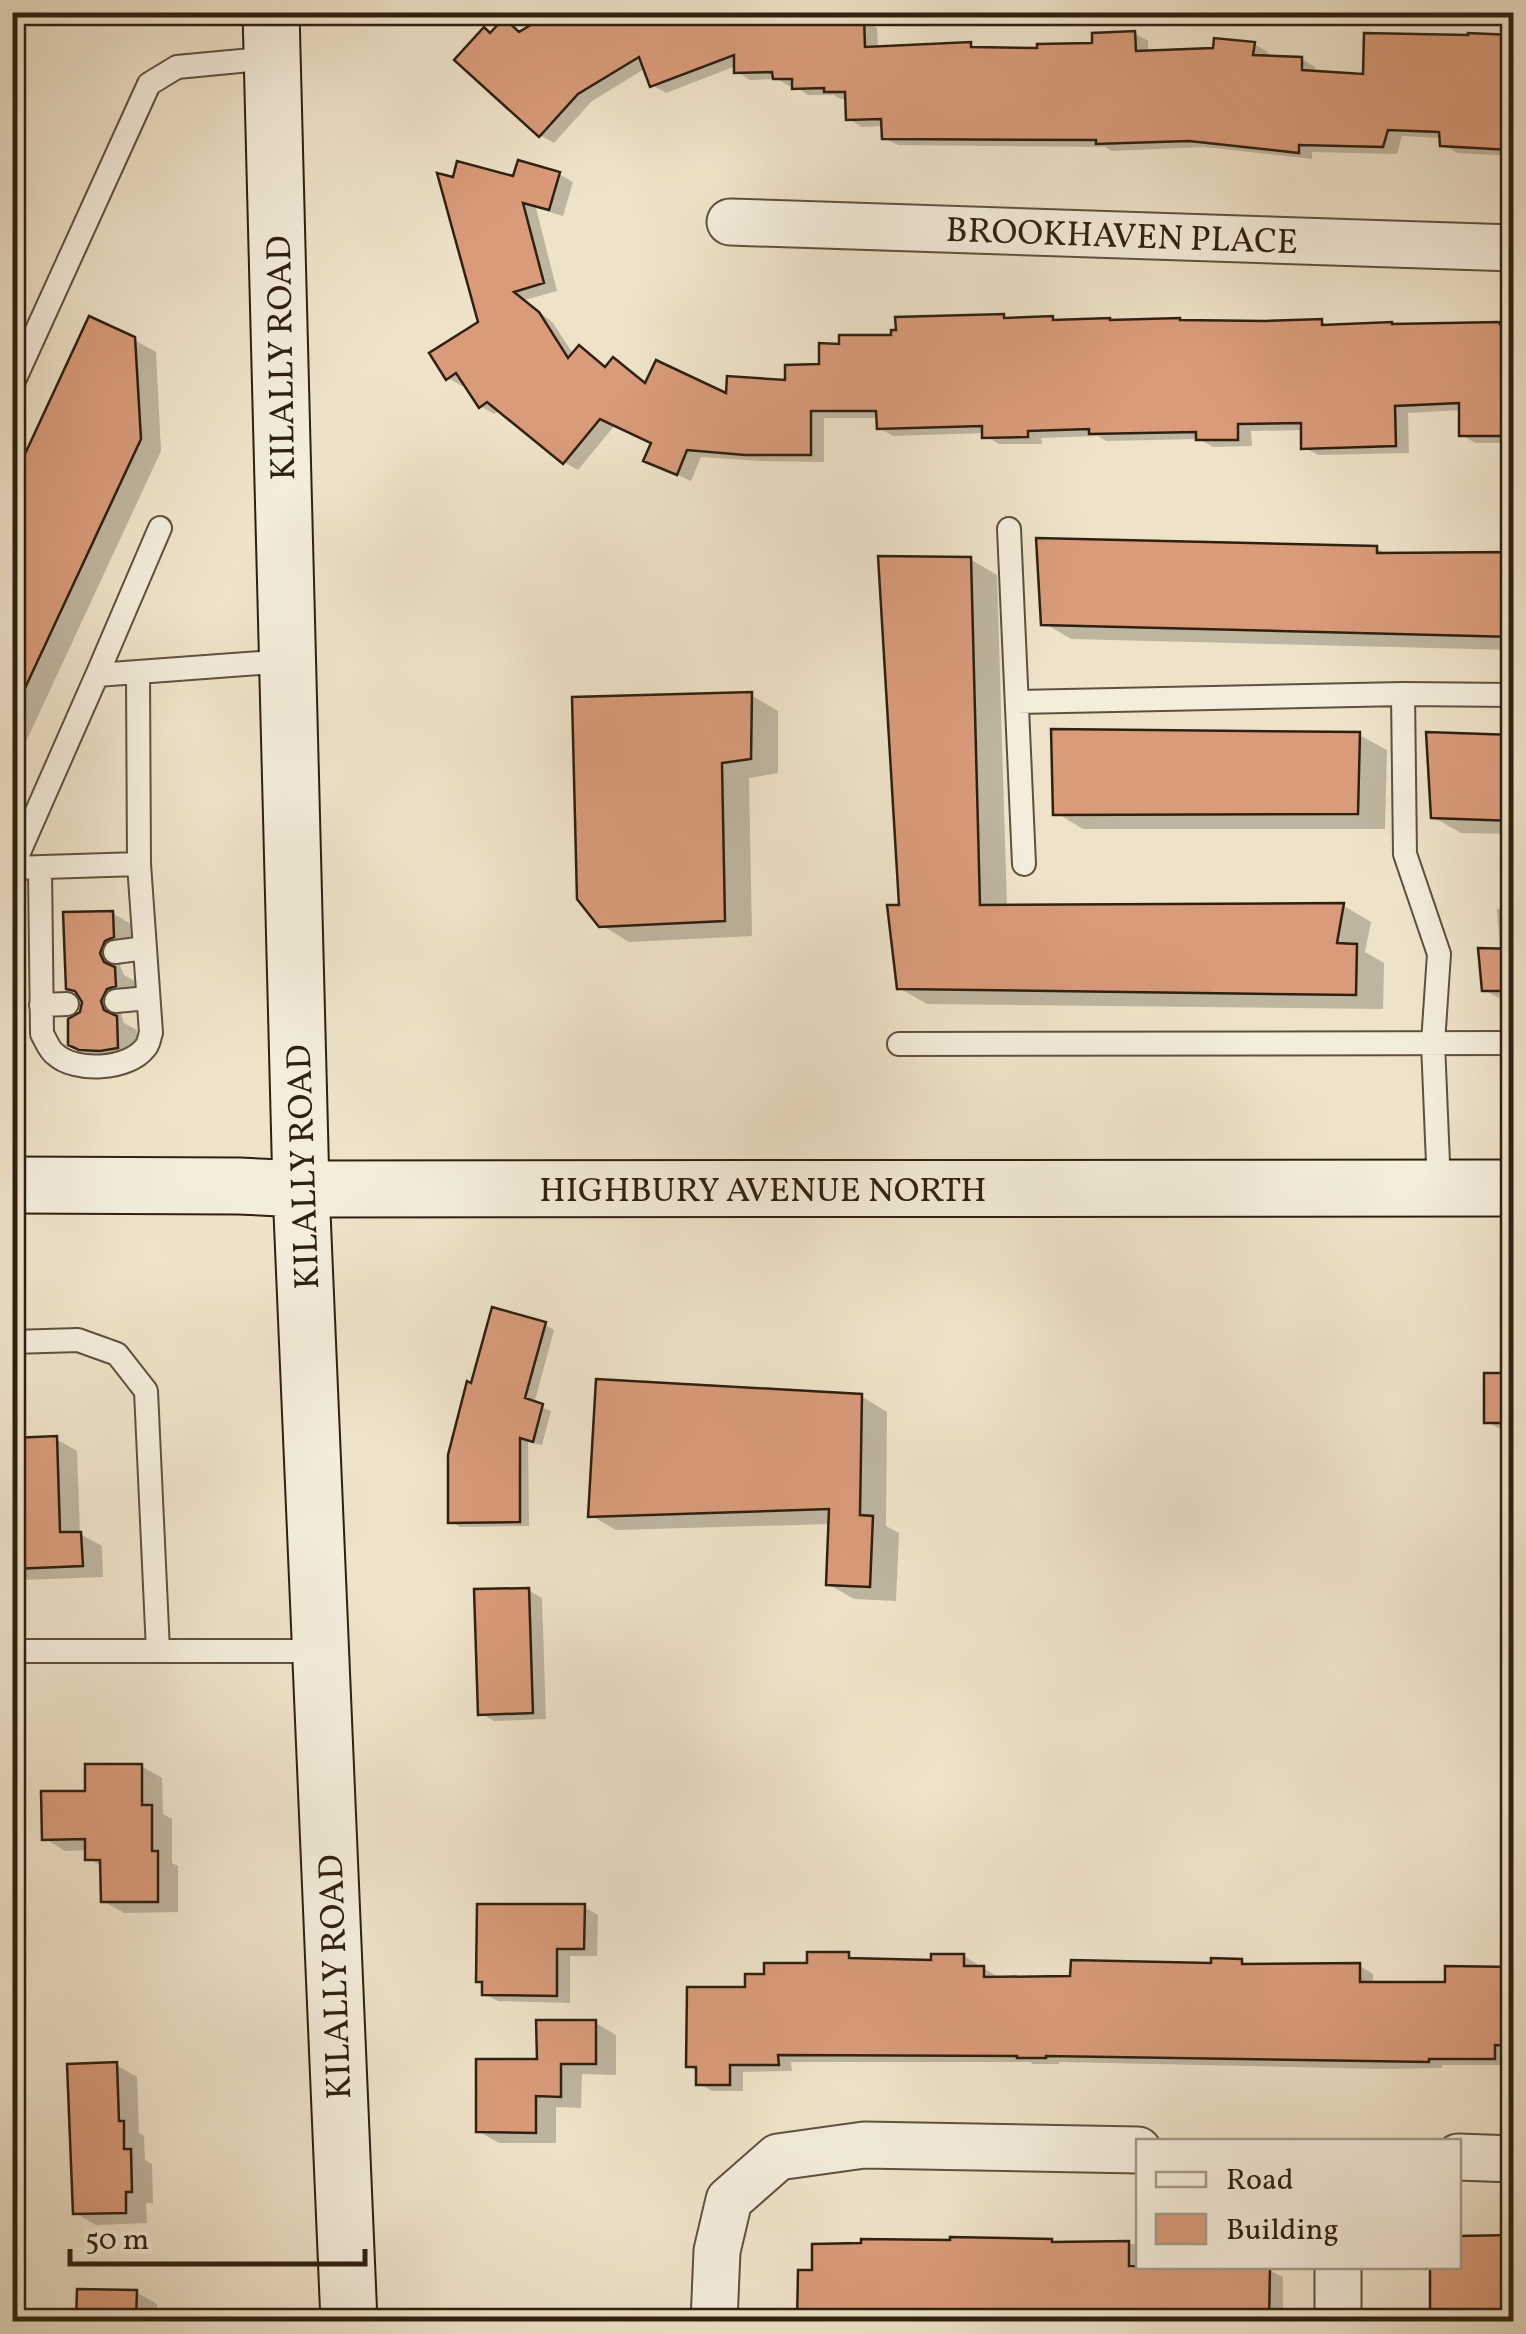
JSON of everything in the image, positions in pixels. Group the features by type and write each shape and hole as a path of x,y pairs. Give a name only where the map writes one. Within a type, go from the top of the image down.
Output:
{"street":[{"name":"KILALLY ROAD","path":"271,35 302,1190 348,2322"},
{"name":"BROOKHAVEN PLACE","path":"730,222 1514,248"},
{"name":"HIGHBURY AVENUE NORTH","path":"12,1185 302,1190 1514,1188"},
{"path":"714,2322 716,2251 730,2200 778,2158 864,2145 1136,2150"},
{"path":"1461,2158 1514,2160"},
{"path":"1338,2269 1338,2322"}],"lane":[{"path":"12,385 149,84 177,67 271,35"},
{"path":"139,864 12,868 160,528"},
{"path":"1009,529 1024,864"},
{"path":"97,676 288,661"},
{"path":"40,868 42,1034 53,1054 71,1064 98,1067 122,1063 145,1048 151,1033 139,864 138,673"},
{"path":"1403,694 1405,854 1439,954 1433,1043 1439,1187"},
{"path":"1017,702 1514,695"},
{"path":"114,952 145,948"},
{"path":"41,958 65,956"},
{"path":"116,1001 148,998"},
{"path":"42,1005 67,1004"},
{"path":"899,1044 1514,1043"},
{"path":"12,1342 78,1340 117,1354 146,1392 158,1652"},
{"path":"12,1651 321,1652"}],"building":[{"path":"552,12 817,12 817,18 864,17 865,47 971,42 971,47 1037,48 1037,44 1092,43 1092,33 1135,31 1136,51 1213,48 1214,38 1255,42 1253,55 1302,57 1302,70 1363,74 1364,33 1514,35 1510,150 1440,146 1439,132 1388,130 1383,147 1299,145 1299,153 1189,141 1096,144 1096,140 882,139 881,119 846,120 845,92 792,89 792,79 773,79 772,72 734,73 734,55 650,87 639,57 578,94 539,137 454,60 484,27 490,33 504,18 519,32"},
{"path":"518,160 560,172 549,210 523,203 544,283 514,292 539,312 568,358 579,345 605,367 613,357 645,383 656,360 726,393 727,376 785,380 785,365 819,364 819,343 839,344 839,335 891,335 891,330 896,330 895,317 1004,314 1004,318 1053,316 1053,320 1322,319 1322,325 1500,322 1514,324 1514,436 1459,436 1459,403 1395,406 1396,446 1301,449 1301,423 1238,424 1238,440 1196,440 1196,432 1089,434 1089,429 1028,431 1028,437 982,438 982,426 877,429 876,411 811,411 811,455 687,450 677,475 643,461 651,443 600,419 563,464 487,402 479,408 456,373 446,380 429,353 478,322 437,173 453,177 457,161 513,176"},
{"path":"89,316 135,337 141,439 12,716 12,482"},
{"path":"1036,538 1377,546 1377,553 1514,552 1514,637 1041,625"},
{"path":"878,556 971,557 980,905 1344,903 1337,943 1357,944 1356,995 897,989 887,905 899,905"},
{"path":"752,692 751,759 722,763 725,921 599,927 577,899 572,697"},
{"path":"1051,729 1360,732 1358,814 1053,815"},
{"path":"1426,732 1514,735 1514,821 1431,818"},
{"path":"113,911 114,937 105,941 100,953 104,962 115,967 116,986 107,989 101,1001 104,1010 117,1016 118,1048 79,1050 68,1045 68,1019 80,1012 82,1002 75,991 66,989 63,912"},
{"path":"1478,948 1514,949 1514,991 1482,991"},
{"path":"492,1307 546,1322 525,1398 543,1404 533,1442 520,1438 520,1522 448,1523 448,1455"},
{"path":"1484,1373 1514,1373 1514,1423 1484,1423"},
{"path":"596,1379 862,1394 860,1515 873,1516 870,1587 826,1585 829,1509 588,1517"},
{"path":"57,1436 60,1532 81,1532 83,1566 12,1569 12,1438"},
{"path":"529,1588 533,1713 478,1715 474,1589"},
{"path":"85,1764 142,1764 142,1805 152,1805 152,1851 158,1851 158,1902 101,1902 100,1860 85,1860 85,1839 42,1840 41,1791 85,1791"},
{"path":"477,1904 585,1904 584,1949 557,1949 557,1996 482,1995 482,1982 476,1982"},
{"path":"807,1952 849,1952 849,1958 931,1960 931,1954 964,1954 964,1966 984,1966 984,1977 1070,1976 1071,1960 1211,1963 1211,1958 1242,1959 1242,1964 1360,1963 1360,1982 1445,1982 1445,1966 1514,1967 1514,2046 1495,2045 1495,2059 1429,2062 778,2055 779,2065 730,2065 730,2085 696,2085 696,2067 686,2067 687,1987 745,1987 745,1974 764,1974 764,1963 807,1963"},
{"path":"536,2020 596,2020 596,2064 561,2064 561,2097 536,2096 536,2133 476,2132 476,2059 537,2059"},
{"path":"117,2062 119,2121 124,2121 124,2149 131,2149 132,2192 126,2192 126,2213 73,2214 67,2064"},
{"path":"1514,2235 1512,2322 1430,2322 1430,2269 1461,2269 1461,2236"},
{"path":"861,2239 1129,2241 1129,2266 1136,2269 1270,2269 1269,2322 982,2318 982,2322 797,2322 798,2270 812,2270 812,2244 861,2243"},
{"path":"77,2289 137,2290 136,2322 76,2322"}]}
